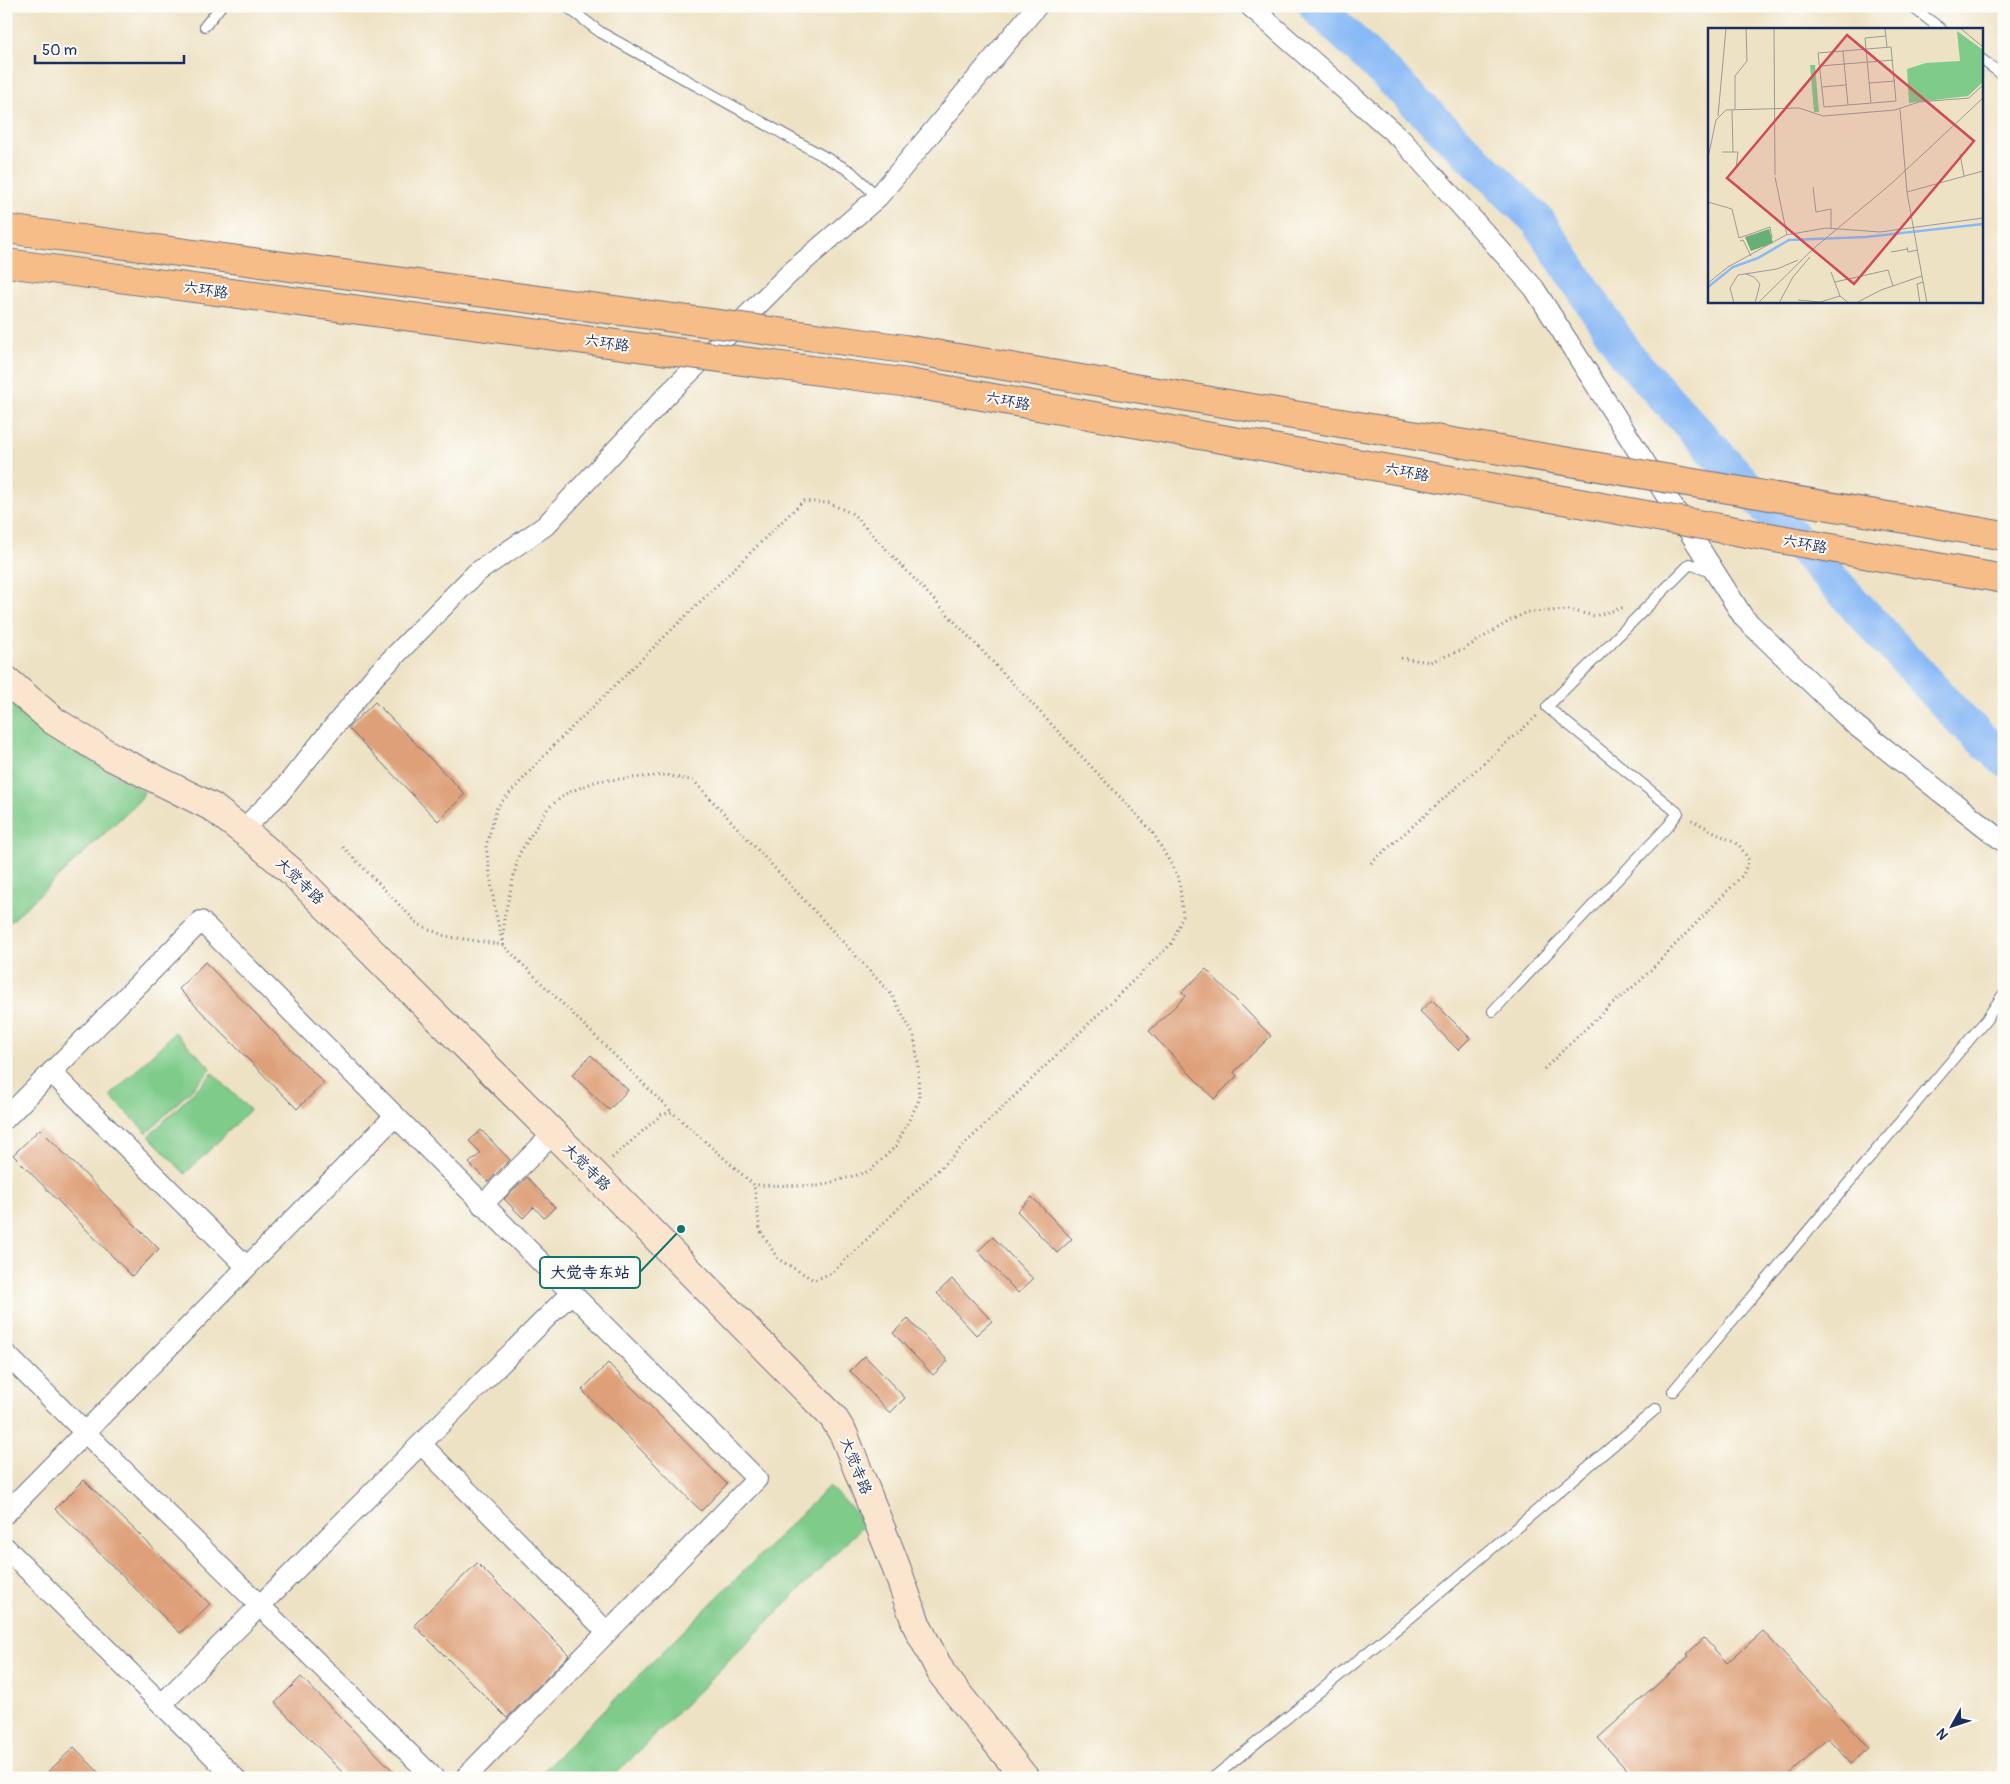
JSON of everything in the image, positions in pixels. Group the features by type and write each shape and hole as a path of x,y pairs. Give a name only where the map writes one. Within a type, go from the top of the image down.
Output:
{"highway":[{"path":"6,229 905,349 2004,536"},
{"name":"六环路","path":"6,263 909,383 2004,579"}],"main road":[{"name":"大觉寺路","path":"6,680 54,721 112,758 212,807 291,871 554,1133 833,1418 844,1436 895,1564 917,1626 942,1674 1024,1778"}],"street":[{"path":"242,830 280,792 374,677 476,573 545,526 668,394 789,274 878,197 1037,6"},
{"path":"1250,6 1402,140 1534,288 1744,618 1855,726 2004,842"},
{"path":"6,1118 201,921 757,1480 465,1778"},
{"path":"51,1072 247,1267"},
{"path":"6,1513 395,1116"},
{"path":"482,1205 554,1133"},
{"path":"162,1704 571,1293"},
{"path":"6,1354 434,1778"},
{"path":"421,1444 607,1632"},
{"path":"6,1548 235,1778"}],"lane":[{"path":"205,26 221,6"},
{"path":"566,6 600,32 850,171 878,197"},
{"path":"1911,6 1940,28"},
{"path":"1982,60 2004,76"},
{"path":"1493,1011 1668,826 1678,813 1547,707 1690,564 1717,575"},
{"path":"1673,1392 1986,1020 2004,993"},
{"path":"1214,1778 1416,1613 1656,1410"}],"path":[{"path":"803,502 829,502 853,514 1152,831 1180,878 1183,916 1172,943 832,1273 814,1280 778,1259 760,1230 754,1185 672,1112 503,945 495,910 486,846 497,806 556,743 803,502"},
{"path":"1401,658 1430,662 1464,649 1511,620 1528,612 1569,610 1595,616 1654,599"},
{"path":"1371,863 1547,707"},
{"path":"503,945 504,918 519,854 548,808 567,793 597,782 666,775 694,781 892,995 914,1036 918,1062 918,1100 896,1146 870,1171 819,1186 754,1185"},
{"path":"1544,1068 1604,1011 1640,981 1743,875 1749,860 1739,845 1678,813"},
{"path":"343,847 418,924 446,936 503,945"},
{"path":"595,1175 661,1115 672,1112"}],"green space":[{"path":"6,695 45,733 144,792 140,800 6,926"},
{"path":"175,1032 212,1069 147,1133 110,1096"},
{"path":"213,1073 250,1110 185,1174 149,1136"},
{"path":"829,1486 866,1523 612,1778 536,1778"}],"building":[{"path":"375,702 465,794 438,821 348,728"},
{"path":"205,962 324,1083 297,1109 179,989"},
{"path":"1206,969 1271,1036 1234,1072 1237,1076 1214,1099 1149,1031 1186,996 1182,992"},
{"path":"1432,1000 1470,1038 1458,1050 1420,1011"},
{"path":"591,1055 628,1090 609,1110 572,1075"},
{"path":"40,1129 159,1249 132,1276 13,1155"},
{"path":"481,1130 510,1160 488,1182 469,1163 481,1153 469,1141"},
{"path":"527,1177 555,1207 544,1218 534,1207 523,1218 504,1199"},
{"path":"1032,1197 1072,1239 1057,1253 1017,1211"},
{"path":"993,1237 1033,1279 1018,1293 978,1251"},
{"path":"952,1279 992,1321 976,1335 937,1293"},
{"path":"908,1319 948,1361 933,1375 893,1333"},
{"path":"865,1356 905,1398 890,1413 850,1371"},
{"path":"608,1363 727,1484 701,1511 582,1390"},
{"path":"84,1480 210,1604 180,1633 55,1509"},
{"path":"477,1563 569,1655 507,1718 414,1625"},
{"path":"1763,1631 1869,1748 1851,1764 1828,1738 1785,1778 1634,1778 1598,1738 1689,1656 1687,1654 1704,1638 1727,1663"},
{"path":"301,1677 400,1778 348,1778 275,1703"},
{"path":"74,1747 104,1778 42,1778"}],"waterway":[{"path":"1316,6 1538,221 1627,356 1962,721 2004,759"}],"place":[{"name":"大觉寺东站","path":"681,1229"}]}
